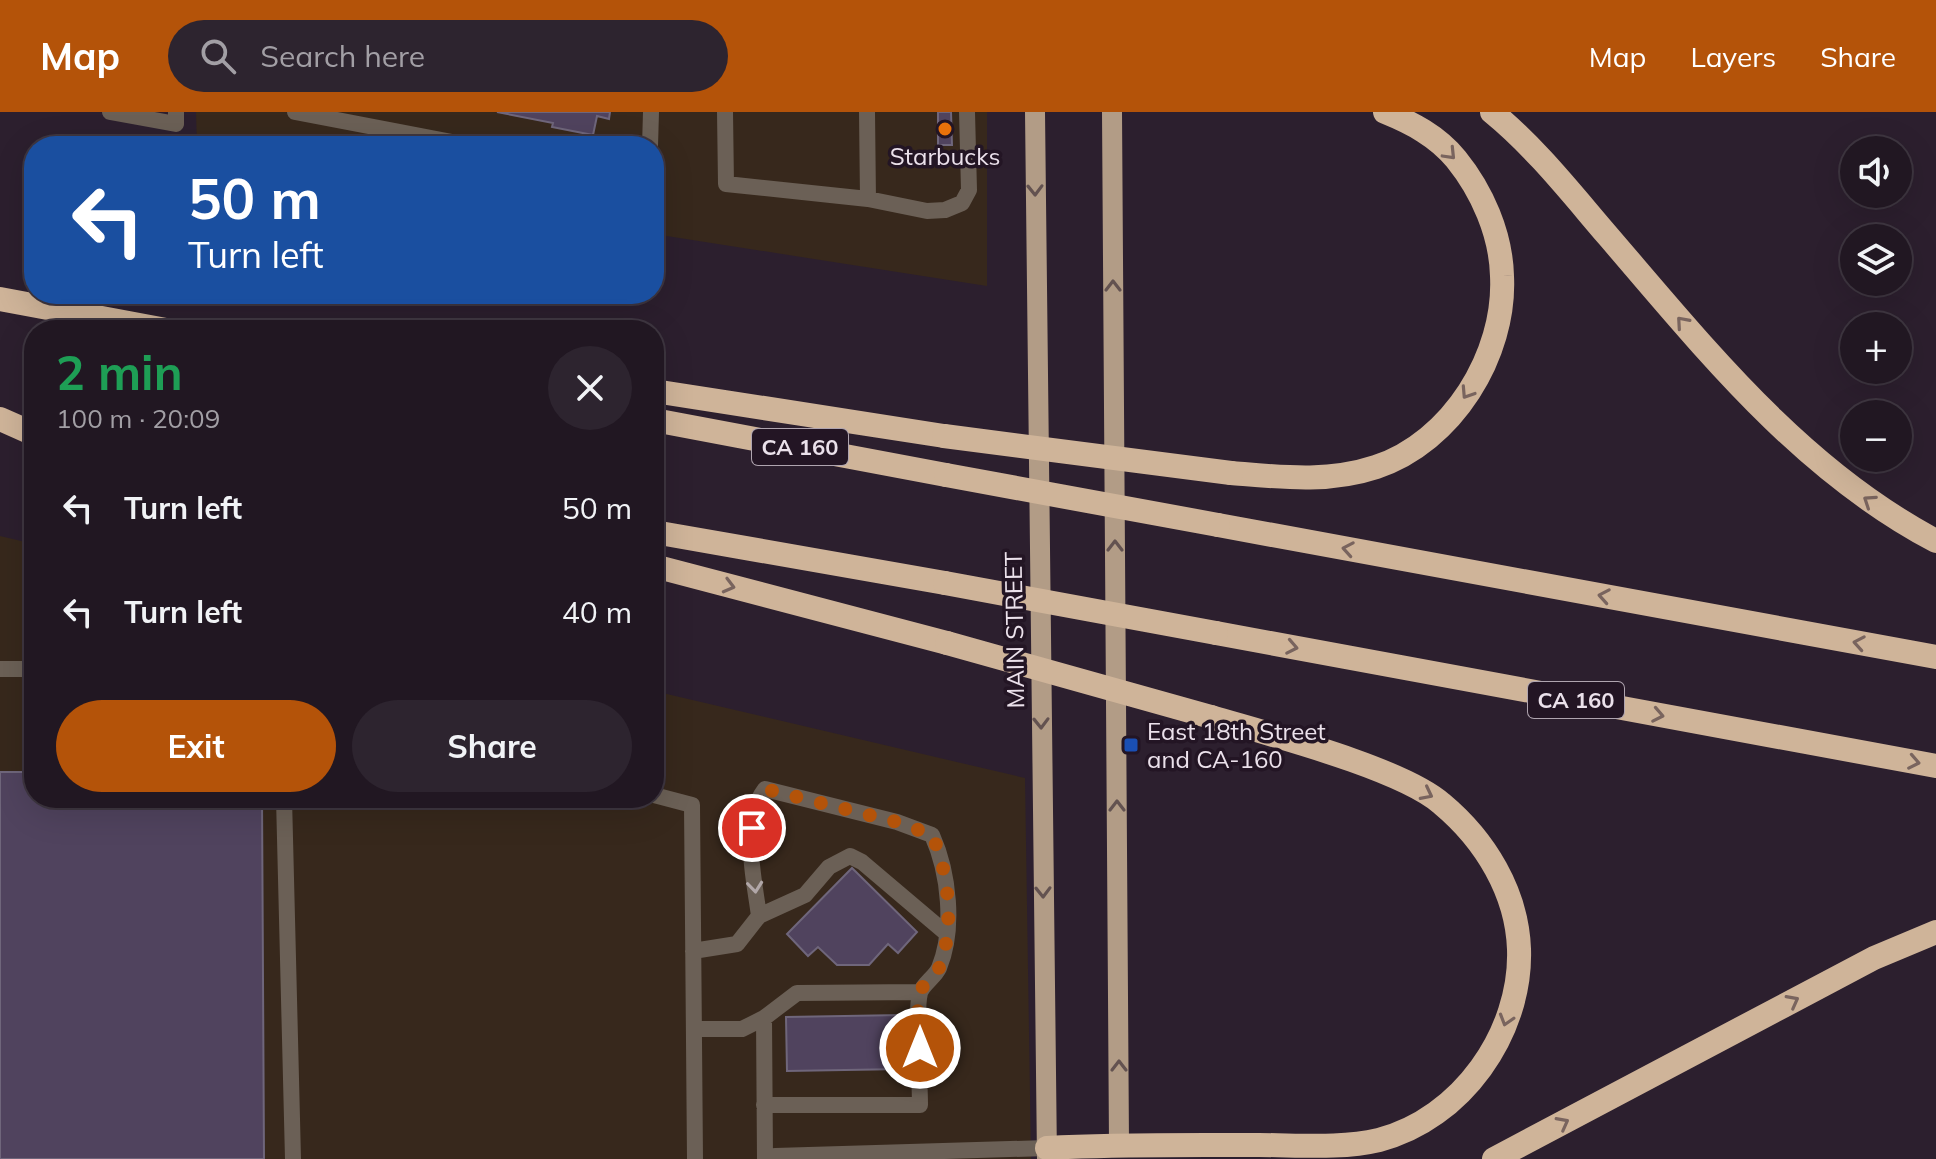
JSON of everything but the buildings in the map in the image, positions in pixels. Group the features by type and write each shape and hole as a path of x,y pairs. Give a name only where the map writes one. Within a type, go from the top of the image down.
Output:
{"highway":[{"path":"664,393 944,436 1231,473 1293,478 1337,477 1378,467 1411,450 1443,425 1469,393 1487,358 1499,316 1502,276 1496,236 1480,193 1454,157 1421,127 1385,112"},
{"path":"1492,112 1541,159 1704,348 1786,433 1867,500 1936,541"},
{"path":"0,299 24,303"},
{"path":"27,304 112,320"},
{"path":"0,418 24,422"},
{"path":"0,418 24,429"},
{"name":"CA 160","path":"664,422 1936,657"},
{"name":"CA 160","path":"664,534 1936,766"},
{"path":"664,569 1211,717 1355,763 1440,801 1472,832 1498,871 1511,908 1519,949 1513,996 1501,1037 1477,1075 1449,1104 1416,1125 1379,1140 1334,1145 1119,1144 1047,1153"},
{"path":"1494,1159 1874,958 1936,932"}],"main road":[{"name":"MAIN STREET","path":"1035,112 1047,1153"},
{"path":"1112,112 1119,1144"}],"lane":[{"path":"110,112 176,124 176,112"},
{"path":"295,112 421,136"},
{"path":"650,136 651,112"},
{"path":"725,112 726,184 868,199 927,211 945,210 962,203 969,190 967,112"},
{"path":"867,112 868,199"},
{"path":"0,669 24,669"},
{"path":"759,916 752,852 753,804 765,789 897,822 932,835 941,854 947,899 947,934 938,970 920,992 920,1105 764,1105"},
{"path":"664,798 692,805 695,1159"},
{"path":"284,808 293,1159"},
{"path":"693,951 737,944 759,916 805,895 829,867 850,856 862,862 947,934"},
{"path":"694,1029 742,1029 764,1018 797,993 920,992"},
{"path":"764,1018 765,1159"},
{"path":"773,1159 775,1156 1047,1153"}],"shaded area":[{"path":"196,112 987,112 987,286 664,236 664,136 197,136"},
{"path":"0,536 24,542 24,808 664,808 664,693 1025,778 1031,1159 0,1159"}],"place":[{"name":"Starbucks","path":"945,129"},
{"name":"East 18th Street and CA-160","path":"1131,745"}],"route":[{"path":"752,828 753,804 765,789 897,822 932,835 941,854 947,899 947,934 938,970 920,992 920,1048"}]}
